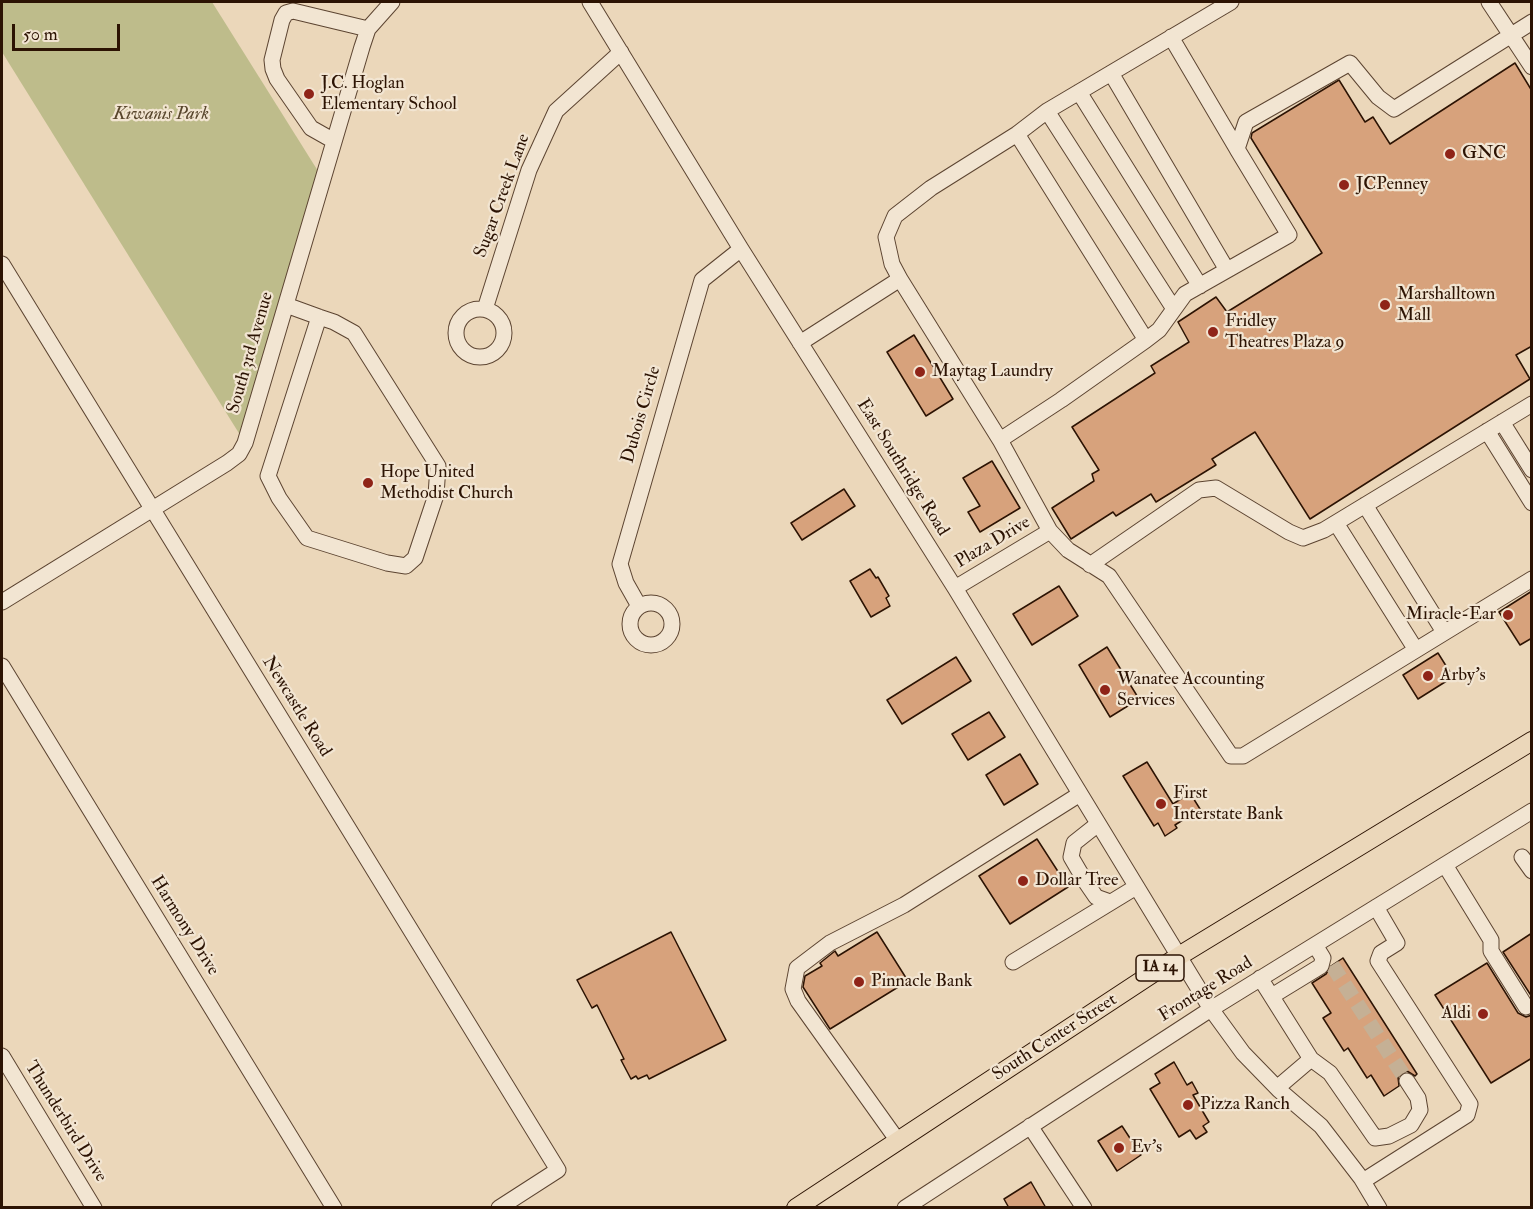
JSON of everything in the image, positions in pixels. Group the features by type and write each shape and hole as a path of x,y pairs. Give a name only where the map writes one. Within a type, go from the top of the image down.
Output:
{"main road":[{"name":"South Center Street","path":"796,1208 1179,956 1532,741"}],"street":[{"name":"South 3rd Avenue","path":"2,602 239,454 245,443 368,29 392,2"},
{"name":"East Southridge Road","path":"590,2 741,249 955,588 1211,1009 1243,1053 1276,1088 1321,1125 1363,1181 1379,1208"},
{"path":"1231,2 1047,111 1017,134 931,188 896,216 886,237 892,264 999,440 1050,531 1068,550 1109,576 1231,756 1243,756 1532,579"},
{"path":"1489,2 1532,67"},
{"path":"334,141 311,128 277,79 272,60 282,20 286,13 292,11 368,29"},
{"path":"1237,149 1246,122 1350,63 1378,97 1394,109 1532,21"},
{"path":"999,440 1061,400 1159,330 1185,294 1289,235 1171,37"},
{"name":"Sugar Creek Lane","path":"485,309 529,170 556,111 621,52"},
{"path":"1111,73 1227,270"},
{"path":"1079,92 1200,286"},
{"path":"1047,111 1174,309"},
{"path":"1017,134 1146,339"},
{"name":"Dubois Circle","path":"639,606 626,583 620,564 702,280 741,249"},
{"name":"Newcastle Road","path":"2,264 558,1170 499,1208"},
{"path":"800,343 900,279"},
{"path":"286,305 319,317 354,333 438,465 436,495 416,558 406,566 387,563 307,538 279,498 268,476 319,317"},
{"path":"1090,565 1199,490 1216,488 1303,538 1336,523 1532,404"},
{"path":"1502,422 1532,470"},
{"path":"1487,431 1532,503"},
{"path":"1365,505 1444,632"},
{"path":"1336,523 1416,650"},
{"name":"Plaza Drive","path":"955,588 1050,531"},
{"name":"Harmony Drive","path":"2,666 334,1208"},
{"path":"898,1141 798,1001 793,989 797,968 830,943 904,905 1080,794"},
{"name":"Frontage Road","path":"906,1208 1211,1009 1532,811"},
{"path":"1098,824 1074,843 1071,857 1096,897 1110,902"},
{"path":"1522,857 1532,872"},
{"path":"1445,865 1491,940 1491,951 1526,1007"},
{"path":"1013,962 1136,887"},
{"path":"1363,1181 1467,1116 1470,1104 1378,961 1381,953 1397,943 1376,907"},
{"path":"1272,996 1328,964 1315,945"},
{"path":"1260,978 1311,1059 1330,1073 1375,1138 1389,1136 1411,1125 1420,1110 1418,1098 1407,1081"},
{"name":"Thunderbird Drive","path":"2,1056 94,1208"},
{"path":"1276,1088 1311,1059"},
{"path":"1030,1126 1084,1208"}],"green space":[{"name":"Kiwanis Park","path":"2,2 212,2 323,179 245,443 2,52"}],"building":[{"name":"Marshalltown Mall","path":"1515,63 1532,91 1532,346 1516,355 1530,379 1310,519 1255,432 1212,459 1216,465 1156,502 1151,494 1116,516 1113,512 1071,539 1052,508 1094,481 1092,474 1099,470 1072,427 1155,373 1151,366 1189,342 1178,322 1216,297 1227,312 1322,253 1251,138 1252,133 1339,80 1365,122 1373,117 1390,144"},
{"path":"914,335 953,399 926,416 887,352"},
{"path":"992,461 1020,508 980,532 968,512 980,506 963,478"},
{"path":"844,489 855,506 802,540 791,523"},
{"path":"870,569 876,578 878,577 889,596 886,598 890,606 871,617 850,581"},
{"path":"1059,586 1078,616 1032,645 1013,614"},
{"path":"1532,591 1532,638 1520,645 1499,612"},
{"path":"1107,647 1139,699 1110,717 1079,665"},
{"name":"Arby's","path":"1438,653 1453,677 1418,699 1403,675"},
{"path":"956,657 971,681 902,724 887,700"},
{"path":"989,712 1005,737 968,760 952,734"},
{"path":"1020,754 1038,784 1004,805 986,775"},
{"path":"1147,762 1173,804 1190,793 1200,809 1175,825 1177,828 1165,836 1158,823 1154,826 1123,776"},
{"name":"Dollar Tree","path":"1037,839 1068,887 1010,924 979,876"},
{"path":"671,932 726,1040 649,1079 647,1075 631,1079 621,1060 624,1059 597,1005 592,1008 577,980"},
{"path":"877,932 908,981 830,1029 803,987 805,976 822,966 820,963 835,951 838,956"},
{"path":"1532,933 1532,997 1503,952"},
{"path":"1343,958 1417,1074 1415,1076 1407,1071 1402,1073 1398,1077 1399,1086 1384,1096 1371,1075 1367,1078 1348,1048 1344,1051 1323,1018 1331,1013 1312,983"},
{"name":"Aldi","path":"1487,963 1518,1013 1526,1017 1532,1015 1532,1058 1491,1083 1435,995"},
{"path":"1174,1062 1187,1085 1192,1082 1198,1093 1193,1095 1209,1122 1203,1126 1207,1132 1196,1139 1190,1130 1179,1137 1150,1089 1160,1083 1155,1074"},
{"name":"Ev's","path":"1122,1126 1141,1155 1117,1171 1098,1141"},
{"path":"1031,1182 1046,1208 1009,1208 1004,1199"}],"tunnel":[{"path":"1332,965 1407,1081"}],"place":[{"name":"J.C. Hoglan Elementary School","path":"309,94"},
{"name":"GNC","path":"1450,154"},
{"name":"JCPenney","path":"1344,185"},
{"name":"Marshalltown Mall","path":"1385,305"},
{"name":"Fridley Theatres Plaza 9","path":"1213,332"},
{"name":"Maytag Laundry","path":"920,372"},
{"name":"Hope United Methodist Church","path":"368,483"},
{"name":"Miracle-Ear","path":"1508,615"},
{"name":"Arby's","path":"1428,676"},
{"name":"Wanatee Accounting Services","path":"1105,690"},
{"name":"First Interstate Bank","path":"1161,804"},
{"name":"Dollar Tree","path":"1023,881"},
{"name":"Pinnacle Bank","path":"859,982"},
{"name":"Aldi","path":"1483,1014"},
{"name":"Pizza Ranch","path":"1188,1105"},
{"name":"Ev's","path":"1119,1148"}]}
